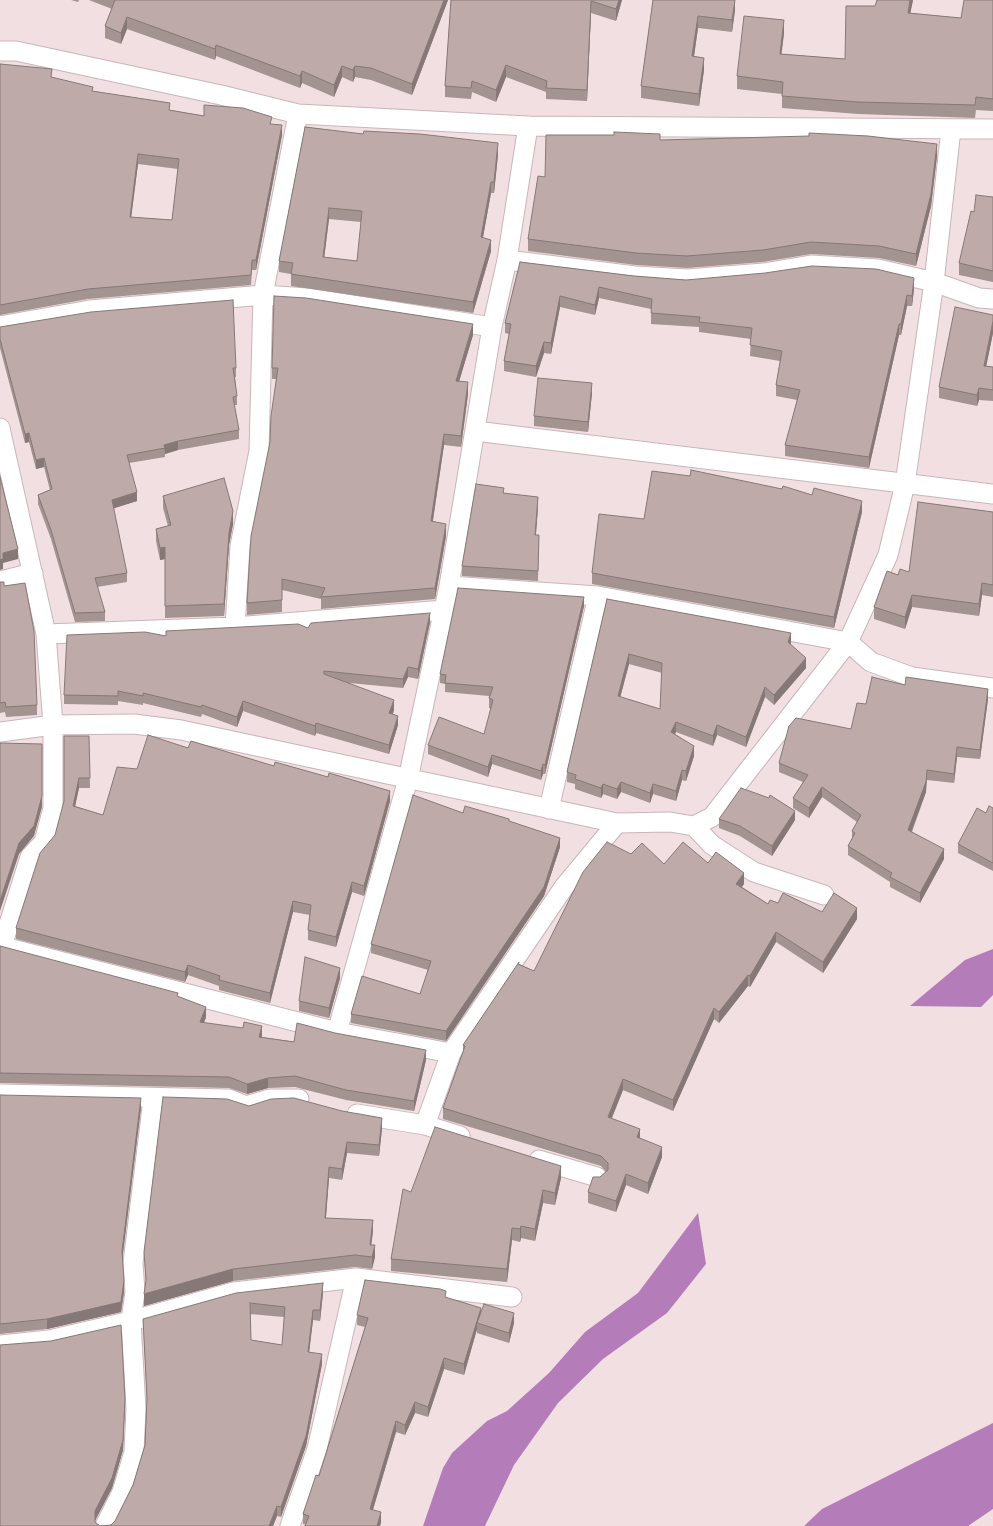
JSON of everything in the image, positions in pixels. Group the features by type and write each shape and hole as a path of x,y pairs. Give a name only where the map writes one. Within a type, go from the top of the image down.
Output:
{"street":[{"path":"0,51 16,51 298,114 528,126 993,129"},
{"path":"235,628 240,546 259,451 263,296 298,114"},
{"path":"337,1032 408,780 444,610 492,327 507,260 528,126"},
{"path":"0,732 52,725 134,724 181,730 408,780 617,823 670,822 694,826 712,817 848,642 888,554 905,484 934,282 951,129"},
{"path":"507,260 635,276 687,279 764,273 811,264 878,269 934,282 979,298 993,299"},
{"path":"0,326 90,310 263,296 307,298 492,327"},
{"path":"0,428 46,634 52,725 53,808 44,842 30,858 1,946 337,1032 452,1053"},
{"path":"475,431 993,494"},
{"path":"0,581 33,573"},
{"path":"449,586 598,596 848,642 871,662 912,677 993,688"},
{"path":"549,809 598,596"},
{"path":"46,634 235,628 444,610"},
{"path":"425,1125 452,1053 564,886 617,823"},
{"path":"694,826 712,845 754,872 824,896"},
{"path":"0,1094 153,1099 229,1099 246,1106 269,1099 296,1098 315,1104"},
{"path":"105,1526 122,1492 134,1452 136,1409 131,1321 135,1292 133,1263 153,1099"},
{"path":"344,1111 425,1125 482,1142"},
{"path":"520,1154 596,1177"},
{"path":"290,1526 317,1449 356,1278"},
{"path":"0,1345 48,1340 131,1321 234,1292 356,1278 512,1297"}],"shaded area":[{"path":"993,949 993,995 981,1007 910,1006 965,960"},
{"path":"698,1213 706,1264 667,1313 603,1359 558,1403 514,1465 485,1526 423,1526 443,1468 452,1453 487,1421 507,1411 549,1373 585,1332 638,1293"},
{"path":"993,1423 993,1509 968,1526 804,1526 822,1509"}],"building":[{"path":"115,0 444,0 412,84 371,68 355,66 353,70 342,66 334,85 302,71 300,76 216,45 215,49 127,17 121,33 105,26"},
{"path":"451,0 619,0 616,9 591,1 587,90 546,88 547,81 506,65 496,90 472,81 471,88 445,86"},
{"path":"653,0 735,0 732,20 698,16 692,56 704,58 699,94 641,86"},
{"path":"877,0 910,0 908,13 961,18 964,0 993,0 993,99 976,97 975,105 858,102 782,96 783,82 737,76 744,16 784,20 780,54 845,59 846,6 875,6"},
{"path":"0,64 52,69 51,77 93,87 92,91 170,103 169,110 204,116 204,105 243,108 272,117 270,124 282,125 256,260 252,260 251,275 88,289 0,305","holes":["138,154 179,159 172,220 130,217"]},
{"path":"305,127 363,134 364,131 420,134 498,143 494,182 491,182 481,237 491,240 473,302 291,274 293,263 279,261","holes":["329,208 362,211 357,261 323,257"]},
{"path":"614,132 660,134 660,140 809,136 809,133 868,136 937,144 931,194 916,254 879,246 811,242 763,250 687,256 636,253 528,239 538,176 545,177 546,135 614,135"},
{"path":"976,195 993,197 993,271 959,263 971,211 974,212"},
{"path":"520,262 634,276 686,280 765,273 812,266 876,269 914,278 912,296 907,295 901,324 899,324 869,457 785,445 800,390 776,385 782,351 750,345 752,328 699,322 700,317 651,313 652,299 599,287 595,305 560,296 551,343 544,342 536,366 504,361 511,324 505,323"},
{"path":"274,296 306,298 473,324 456,381 468,382 461,436 444,434 431,521 446,524 435,588 321,597 325,588 282,579 282,600 247,603 251,536 270,442 271,416 278,368 272,368"},
{"path":"233,300 236,368 233,368 237,396 233,397 239,430 178,441 164,445 165,448 127,455 137,492 112,500 127,573 95,578 105,612 75,613 51,530 38,495 52,489 44,458 36,460 29,433 25,434 0,339 0,327 91,312"},
{"path":"955,307 993,315 984,366 993,367 993,390 979,388 977,395 939,387"},
{"path":"538,378 592,383 588,422 534,416"},
{"path":"691,470 782,489 783,486 812,495 814,488 862,501 834,617 592,573 599,514 644,519 652,471 690,476"},
{"path":"0,477 18,549 3,553 3,559 0,560"},
{"path":"224,478 233,511 229,533 224,604 165,606 165,547 160,548 156,529 171,525 163,496"},
{"path":"476,484 504,488 503,493 538,497 535,535 539,535 538,571 462,566"},
{"path":"918,502 993,512 993,585 982,583 979,604 912,595 905,617 874,607 887,571 898,575 900,569 909,572"},
{"path":"0,582 4,582 4,586 25,583 34,631 37,705 6,707 5,702 0,703"},
{"path":"458,588 584,597 545,765 543,764 541,771 492,755 488,767 428,745 439,717 484,734 493,700 489,698 493,687 445,683 446,675 440,674"},
{"path":"607,599 791,633 788,642 806,658 774,695 765,687 746,737 717,725 713,736 676,722 671,732 694,746 686,771 682,770 676,791 653,784 650,793 621,782 617,789 603,784 601,788 575,779 576,775 567,772","holes":["629,654 662,663 660,709 618,696"]},
{"path":"430,613 418,669 408,667 403,679 324,671 324,674 394,700 389,713 398,716 389,745 316,723 315,726 243,701 237,717 202,705 201,707 143,693 143,696 118,691 118,696 64,695 67,635 145,632 166,636 166,631 298,624 308,628 311,623"},
{"path":"872,677 905,685 906,677 988,689 980,750 957,747 954,774 927,770 926,782 908,830 944,849 920,893 890,877 892,873 848,846 855,833 852,831 861,815 822,787 809,808 793,798 808,775 779,763 789,726 796,718 851,729 857,703 866,704"},
{"path":"148,735 188,748 191,741 274,766 275,762 328,777 329,773 390,791 364,886 352,882 336,937 308,930 311,905 293,901 270,993 219,980 220,976 188,965 185,972 16,928 40,853 55,835 64,801 64,736 89,736 90,778 79,778 73,806 103,815 117,767 137,769"},
{"path":"0,743 42,744 42,796 34,826 19,843 0,901"},
{"path":"741,788 769,798 770,795 795,811 772,846 740,826 719,819"},
{"path":"413,795 463,813 465,806 509,819 509,821 560,838 544,887 446,1031 351,1014 362,976 420,994 431,961 371,944"},
{"path":"989,806 993,808 993,863 958,844 977,808 986,813"},
{"path":"607,842 631,854 642,843 664,864 683,842 708,863 716,852 744,873 736,884 768,904 770,900 778,903 783,893 822,912 834,893 857,908 823,962 776,932 750,976 748,975 719,1012 714,1008 673,1100 623,1079 608,1117 640,1129 637,1137 662,1147 648,1183 626,1174 616,1201 588,1192 593,1177 600,1177 608,1170 608,1163 601,1156 443,1108 465,1046 463,1045 519,962 518,964 534,971 583,872"},
{"path":"0,946 178,993 177,996 206,1007 200,1022 243,1028 244,1022 262,1026 259,1037 294,1042 297,1023 335,1033 426,1050 414,1101 346,1090 295,1076 268,1078 247,1084 229,1077 0,1073"},
{"path":"305,957 340,968 329,1008 299,1001"},
{"path":"0,1095 141,1098 122,1251 124,1281 121,1302 47,1319 0,1324"},
{"path":"163,1097 227,1099 249,1106 271,1099 294,1098 342,1111 382,1118 379,1145 347,1142 342,1169 329,1167 325,1218 373,1220 370,1245 375,1245 372,1257 355,1255 233,1269 144,1294 146,1280 144,1252"},
{"path":"435,1127 561,1166 555,1193 543,1190 535,1229 521,1226 520,1229 512,1228 507,1269 391,1259 403,1189 411,1192"},
{"path":"365,1280 440,1289 446,1291 445,1297 481,1308 464,1364 444,1358 428,1407 415,1402 405,1425 396,1421 370,1509 381,1512 377,1526 305,1526 309,1516 303,1514 316,1475 319,1476 368,1318 357,1315"},
{"path":"323,1283 320,1310 313,1310 308,1352 322,1354 306,1436 281,1507 277,1506 269,1526 100,1526 111,1525 115,1521 133,1485 145,1445 147,1398 143,1319 236,1293","holes":["250,1303 285,1307 282,1345 251,1340"]},
{"path":"484,1304 514,1313 509,1333 477,1323"},
{"path":"121,1325 125,1399 123,1440 112,1478 95,1511 95,1522 100,1526 0,1526 0,1345 51,1341"}]}
